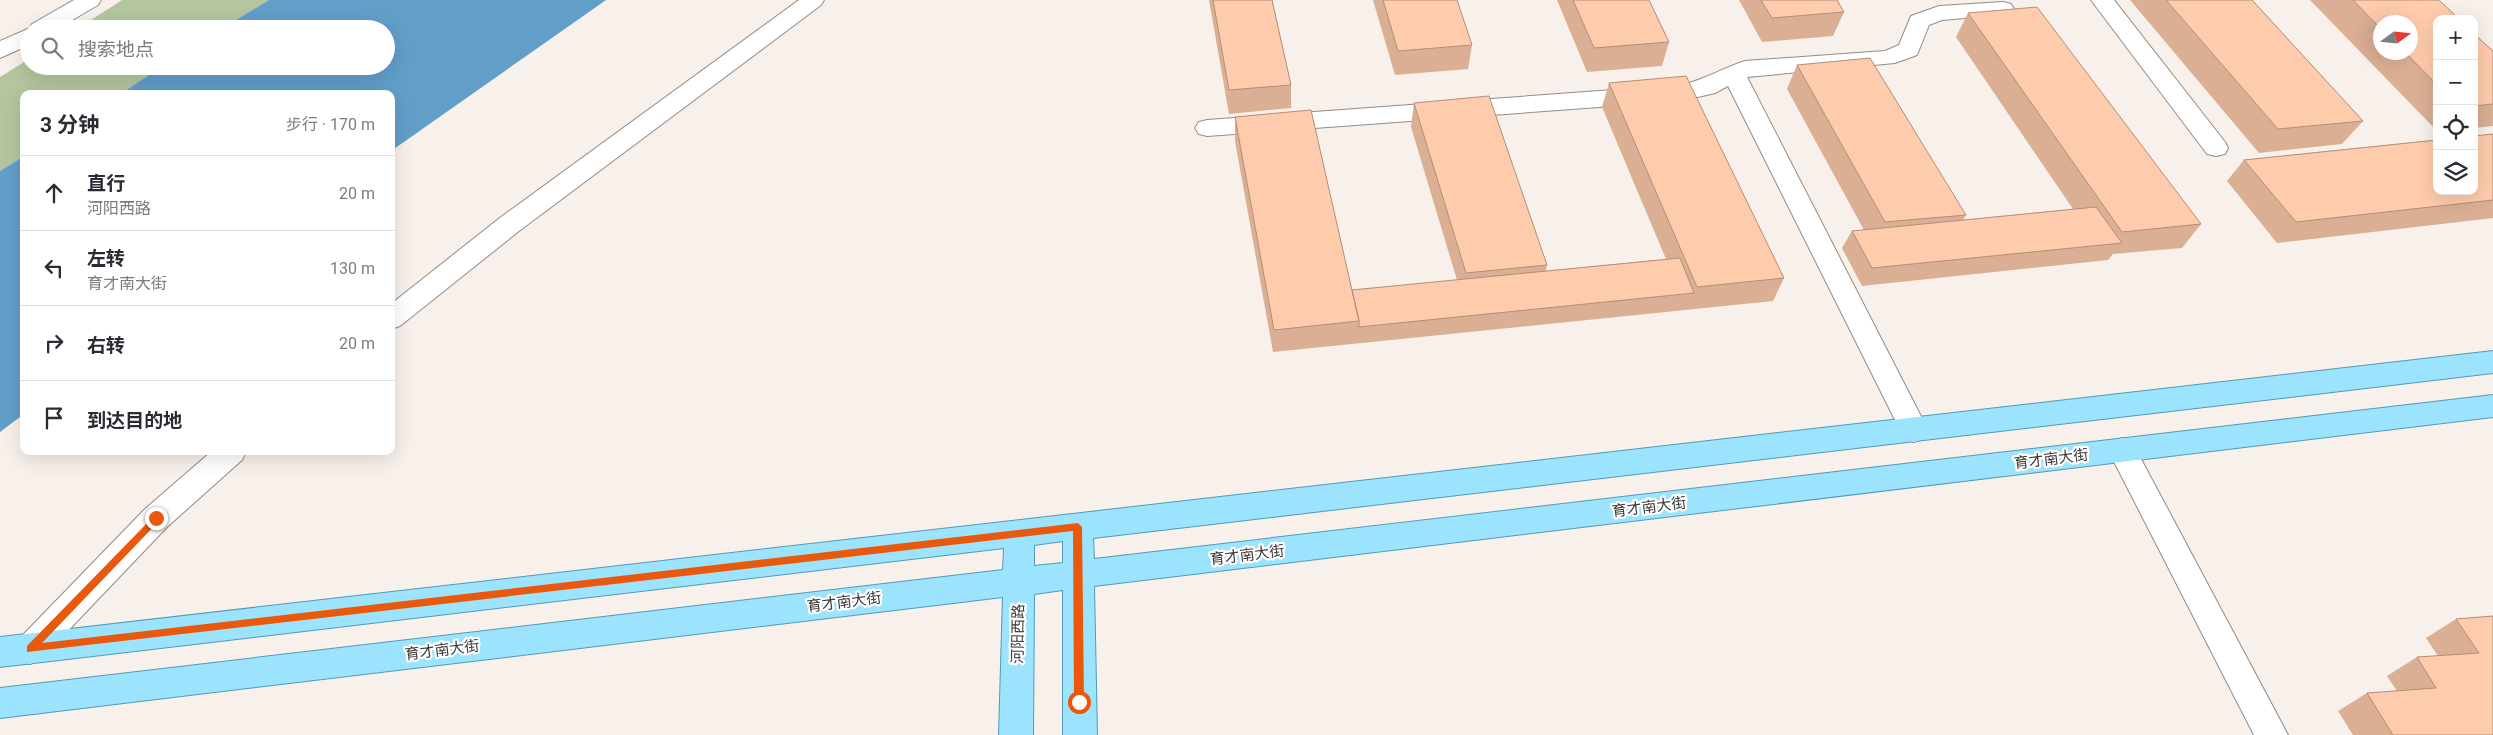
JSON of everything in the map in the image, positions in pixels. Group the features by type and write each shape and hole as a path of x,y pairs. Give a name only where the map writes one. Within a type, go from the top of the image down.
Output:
{"main road":[{"path":"0,652 2493,362"},
{"name":"育才南大街","path":"0,703 2493,406"},
{"path":"1078,527 1080,735"},
{"name":"河阳西路","path":"1016,735 1019,533"}],"street":[{"path":"56,20 90,0"},
{"path":"395,316 510,224 813,0"},
{"path":"2102,0 2216,148"},
{"path":"1207,128 1682,93 1707,87 1733,73 1745,69 1887,58 1909,50 1919,21 1939,13 2003,9"},
{"path":"0,51 20,40"},
{"path":"1733,73 1914,430"},
{"path":"2122,450 2271,735"},
{"path":"30,649 156,518 227,455"}],"green space":[{"path":"122,0 269,0 236,20 91,20"},
{"path":"20,65 20,75 149,75 126,90 20,90 20,158 0,171 0,77"}],"water":[{"path":"269,0 606,0 395,148 395,90 126,90 149,75 395,75 395,20 236,20"},
{"path":"20,158 20,417 0,432 0,171"}],"building":[{"path":"1213,0 1272,0 1291,85 1229,90"},
{"path":"1383,0 1457,0 1472,45 1398,51"},
{"path":"1573,0 1649,0 1669,42 1594,48"},
{"path":"1761,0 1837,0 1844,12 1772,18"},
{"path":"2166,0 2252,0 2363,121 2278,129"},
{"path":"2353,0 2439,0 2455,15 2433,15 2433,81 2413,60 2418,60 2418,15 2373,15 2373,21"},
{"path":"2037,7 2201,224 2122,232 1968,13"},
{"path":"2478,38 2493,51 2493,104 2478,106"},
{"path":"1870,58 1966,215 1885,222 1797,65"},
{"path":"1686,76 1784,278 1697,287 1609,83"},
{"path":"1489,96 1547,265 1466,273 1414,103"},
{"path":"1311,110 1359,321 1274,330 1235,117"},
{"path":"2493,134 2493,200 2296,222 2244,160 2433,140 2433,195 2478,195 2478,136"},
{"path":"2096,207 2122,243 1872,268 1852,231"},
{"path":"1680,258 1694,293 1359,327 1352,290"},
{"path":"2493,616 2493,735 2393,735 2367,693 2436,688 2417,657 2479,653 2456,619"}],"route":[{"path":"156,518 30,649 1078,527 1079,702"}]}
